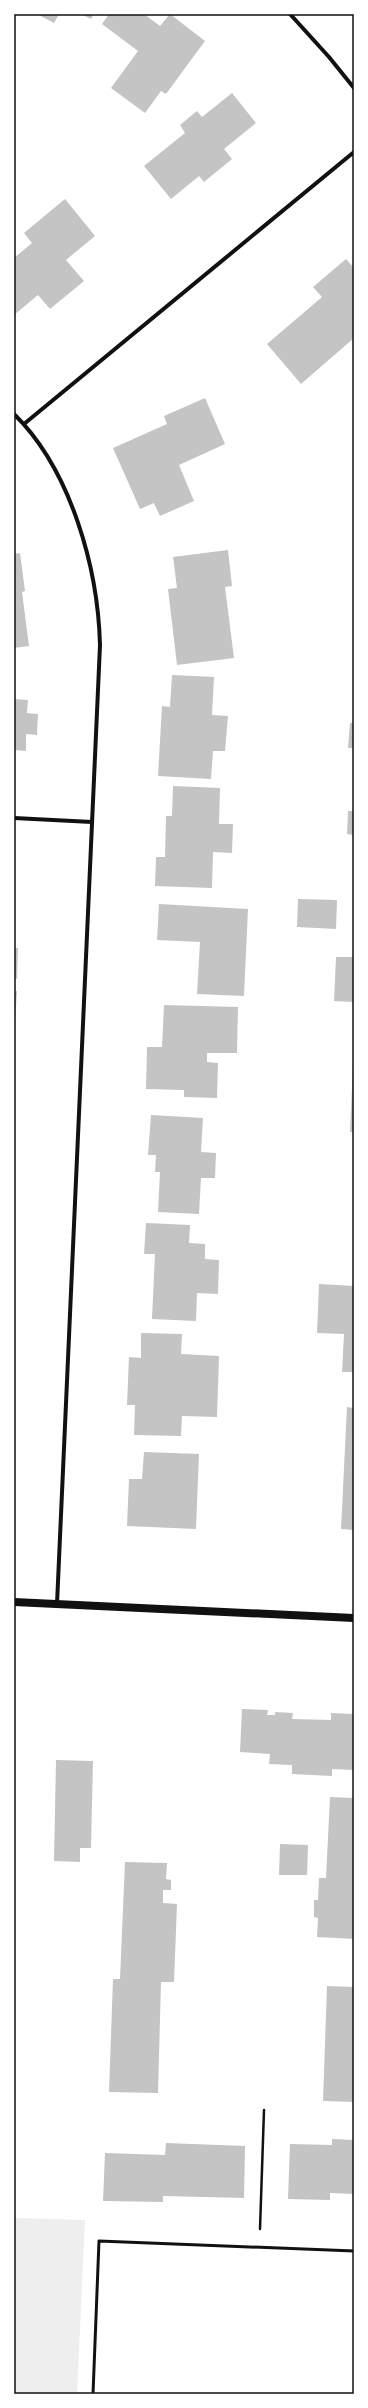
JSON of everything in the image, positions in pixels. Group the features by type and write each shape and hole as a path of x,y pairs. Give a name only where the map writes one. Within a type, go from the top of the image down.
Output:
{"main road":[{"path":"14,1602 354,1618"}],"street":[{"path":"290,14 329,57 354,88"},
{"path":"24,424 354,152"},
{"path":"14,414 24,424 65,491 87,549 96,591 100,645 57,1604"},
{"path":"14,818 92,822"}],"lane":[{"path":"93,2394 99,2241 354,2251"}],"path":[{"path":"259,2247 264,2110"}],"shaded area":[{"path":"14,2218 85,2220 77,2394 14,2394"}],"building":[{"path":"37,14 59,14 54,23"},
{"path":"81,14 94,14 91,19"},
{"path":"109,14 144,14 160,26 170,14 205,41 166,94 161,91 145,113 111,88 138,51 102,24"},
{"path":"232,93 256,123 224,149 232,159 204,182 199,176 171,199 144,166 185,133 180,125 197,111 202,117"},
{"path":"65,199 95,236 66,260 84,281 50,309 38,295 14,315 14,258 32,243 24,233"},
{"path":"346,259 354,268 354,338 301,384 267,344 322,297 313,287"},
{"path":"205,398 225,444 179,465 194,501 160,516 154,503 140,509 113,448 167,424 164,416"},
{"path":"228,550 232,586 225,587 234,658 177,665 168,589 177,588 173,557"},
{"path":"20,553 25,591 22,592 29,646 14,648 14,554"},
{"path":"172,675 214,677 212,715 228,716 225,751 213,751 211,779 158,776 162,706 170,707"},
{"path":"14,699 28,700 27,713 38,714 37,735 26,734 26,751 14,750"},
{"path":"350,723 354,723 354,748 348,748"},
{"path":"173,786 220,788 219,824 233,824 232,853 213,852 212,888 155,886 156,857 165,857 166,816 172,816"},
{"path":"348,811 354,811 354,835 347,834"},
{"path":"298,899 337,900 336,929 297,927"},
{"path":"159,904 248,909 244,996 197,994 200,942 157,940"},
{"path":"14,948 18,948 17,979 14,979"},
{"path":"336,957 354,957 354,1002 334,1001"},
{"path":"14,991 17,991 15,1022 14,1022"},
{"path":"164,1005 238,1007 237,1053 207,1053 207,1062 218,1063 217,1098 184,1097 184,1090 146,1089 147,1047 162,1047"},
{"path":"353,1064 354,1132 350,1132"},
{"path":"151,1115 203,1118 201,1152 216,1153 215,1178 201,1178 199,1214 158,1212 160,1172 155,1172 156,1155 148,1155"},
{"path":"146,1223 190,1225 189,1243 205,1244 205,1259 219,1260 218,1294 197,1293 196,1321 152,1319 155,1254 144,1254"},
{"path":"319,1284 354,1286 354,1372 342,1372 344,1334 317,1333"},
{"path":"141,1333 182,1334 181,1354 219,1356 217,1417 182,1416 181,1436 134,1435 135,1405 127,1405 129,1357 141,1358"},
{"path":"347,1407 354,1408 354,1530 341,1529"},
{"path":"144,1452 199,1454 196,1529 127,1526 129,1479 142,1479"},
{"path":"242,1709 268,1710 267,1715 275,1715 275,1712 293,1713 292,1719 331,1720 331,1713 354,1714 354,1770 332,1769 332,1776 292,1774 292,1765 269,1764 270,1754 240,1752"},
{"path":"56,1760 93,1761 91,1848 80,1848 80,1862 54,1861"},
{"path":"330,1797 354,1798 354,1939 317,1937 318,1918 314,1917 314,1900 318,1900 319,1878 326,1878"},
{"path":"280,1844 308,1845 307,1875 279,1875"},
{"path":"125,1862 167,1863 166,1879 171,1880 171,1890 163,1890 163,1903 177,1904 174,1982 161,1982 158,2093 109,2092 113,1979 120,1979"},
{"path":"327,1986 354,1987 354,2102 323,2101"},
{"path":"332,2139 354,2140 354,2194 330,2193 330,2200 288,2199 290,2144 332,2145"},
{"path":"166,2143 245,2146 244,2198 163,2196 163,2202 103,2201 105,2153 165,2155"}]}
